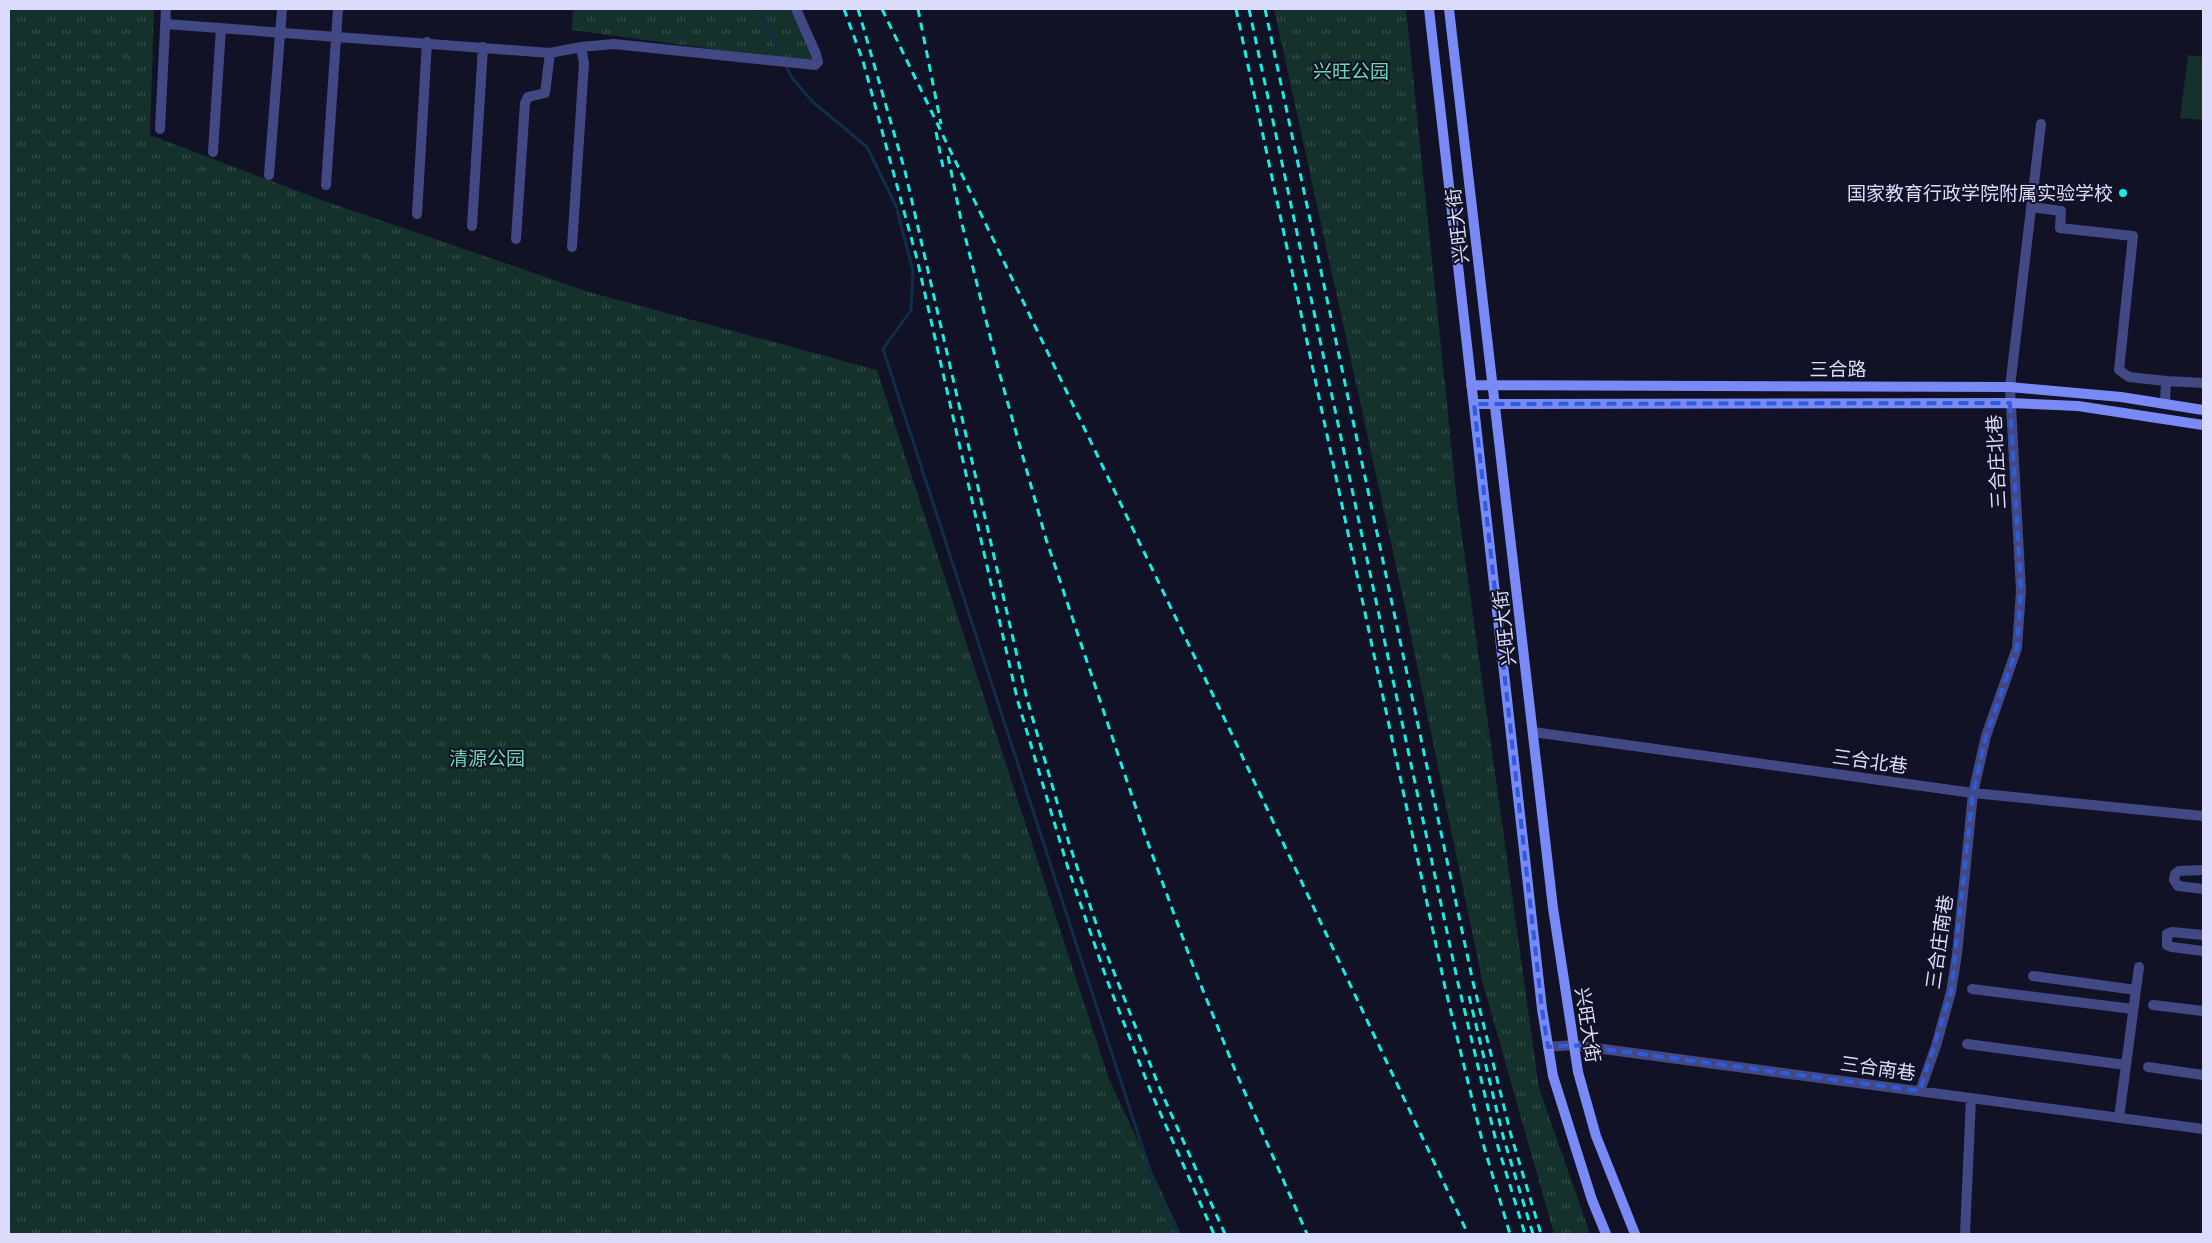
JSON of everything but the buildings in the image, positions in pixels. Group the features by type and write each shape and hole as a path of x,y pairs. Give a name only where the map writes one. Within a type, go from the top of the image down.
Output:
{"main road":[{"name":"兴旺大街","path":"1429,9 1542,1010 1553,1076 1592,1200 1606,1234"},
{"name":"兴旺大街","path":"1449,9 1553,908 1573,1045 1596,1136 1635,1234"},
{"name":"三合路","path":"1471,385 2010,387 2065,391 2165,403 2203,410"},
{"name":"三合路","path":"1474,404 2010,403 2078,406 2203,426"}],"street":[{"path":"160,129 166,9"},
{"path":"268,175 282,9"},
{"path":"326,185 338,9"},
{"path":"165,24 280,34 427,42 550,52 614,44 815,65 818,62 816,54 796,9"},
{"path":"213,152 221,28"},
{"path":"417,214 427,42"},
{"path":"472,226 483,47"},
{"path":"572,246 584,63 581,47"},
{"path":"516,239 525,102 528,97 546,93 550,52"},
{"name":"三合庄北巷","path":"1973,793 1986,736 2017,648 2020,623 2021,591 2010,387 2041,124"},
{"path":"2031,207 2062,211 2060,228 2133,236 2119,370 2129,376 2203,383"},
{"path":"2165,403 2166,381"},
{"name":"三合北巷","path":"1533,732 1973,793 2203,816"},
{"name":"三合庄南巷","path":"1920,1091 1936,1046 1951,992 1957,954 1973,793"},
{"path":"2203,870 2178,870 2174,880 2178,886 2203,889"},
{"path":"2203,935 2172,932 2167,934 2166,938 2167,944 2172,948 2203,951"},
{"path":"2119,1118 2139,967"},
{"path":"2033,976 2136,990"},
{"path":"1972,989 2133,1009"},
{"path":"2153,1005 2203,1011"},
{"path":"1967,1044 2126,1065"},
{"name":"三合南巷","path":"1548,1047 1573,1045 2203,1129"},
{"path":"2148,1067 2203,1075"},
{"path":"1965,1234 1971,1098"}],"highlighted area":[{"path":"2010,403 2021,591 2017,648 1986,736 1973,793 1951,992 1920,1091 1573,1045 1548,1047 1542,1009 1474,404"}],"green space":[{"name":"清源公园","path":"9,9 154,9 150,135 316,198 589,292 877,370 1109,1079 1181,1234 9,1234"},
{"path":"573,9 791,9 815,63 572,30"},
{"name":"兴旺公园","path":"1274,9 1406,9 1457,501 1539,1088 1590,1234 1554,1234 1482,980 1404,602"},
{"path":"2188,55 2203,57 2203,120 2180,118"}],"waterway":[{"path":"759,9 792,78 813,102 867,147 896,206 913,271 911,310 883,349 1164,1214 1180,1234"}],"railway":[{"path":"844,9 863,61 917,259 1018,702 1068,868 1107,980 1151,1092 1214,1234"},
{"path":"858,9 905,171 1027,699 1069,843 1104,947 1160,1089 1225,1234"},
{"path":"882,9 1227,724 1468,1234"},
{"path":"918,9 941,124"},
{"path":"1236,9 1445,987 1482,1140 1510,1234"},
{"path":"1249,9 1458,983 1495,1137 1525,1234"},
{"path":"1265,9 1473,982 1511,1135 1541,1234"},
{"path":"936,132 943,167"},
{"path":"948,156 961,220 998,368 1046,539 1144,832 1192,963 1235,1070 1307,1234"},
{"path":"1469,996 1503,1136 1533,1234"}],"place":[{"name":"国家教育行政学院附属实验学校","path":"2123,193"}]}
